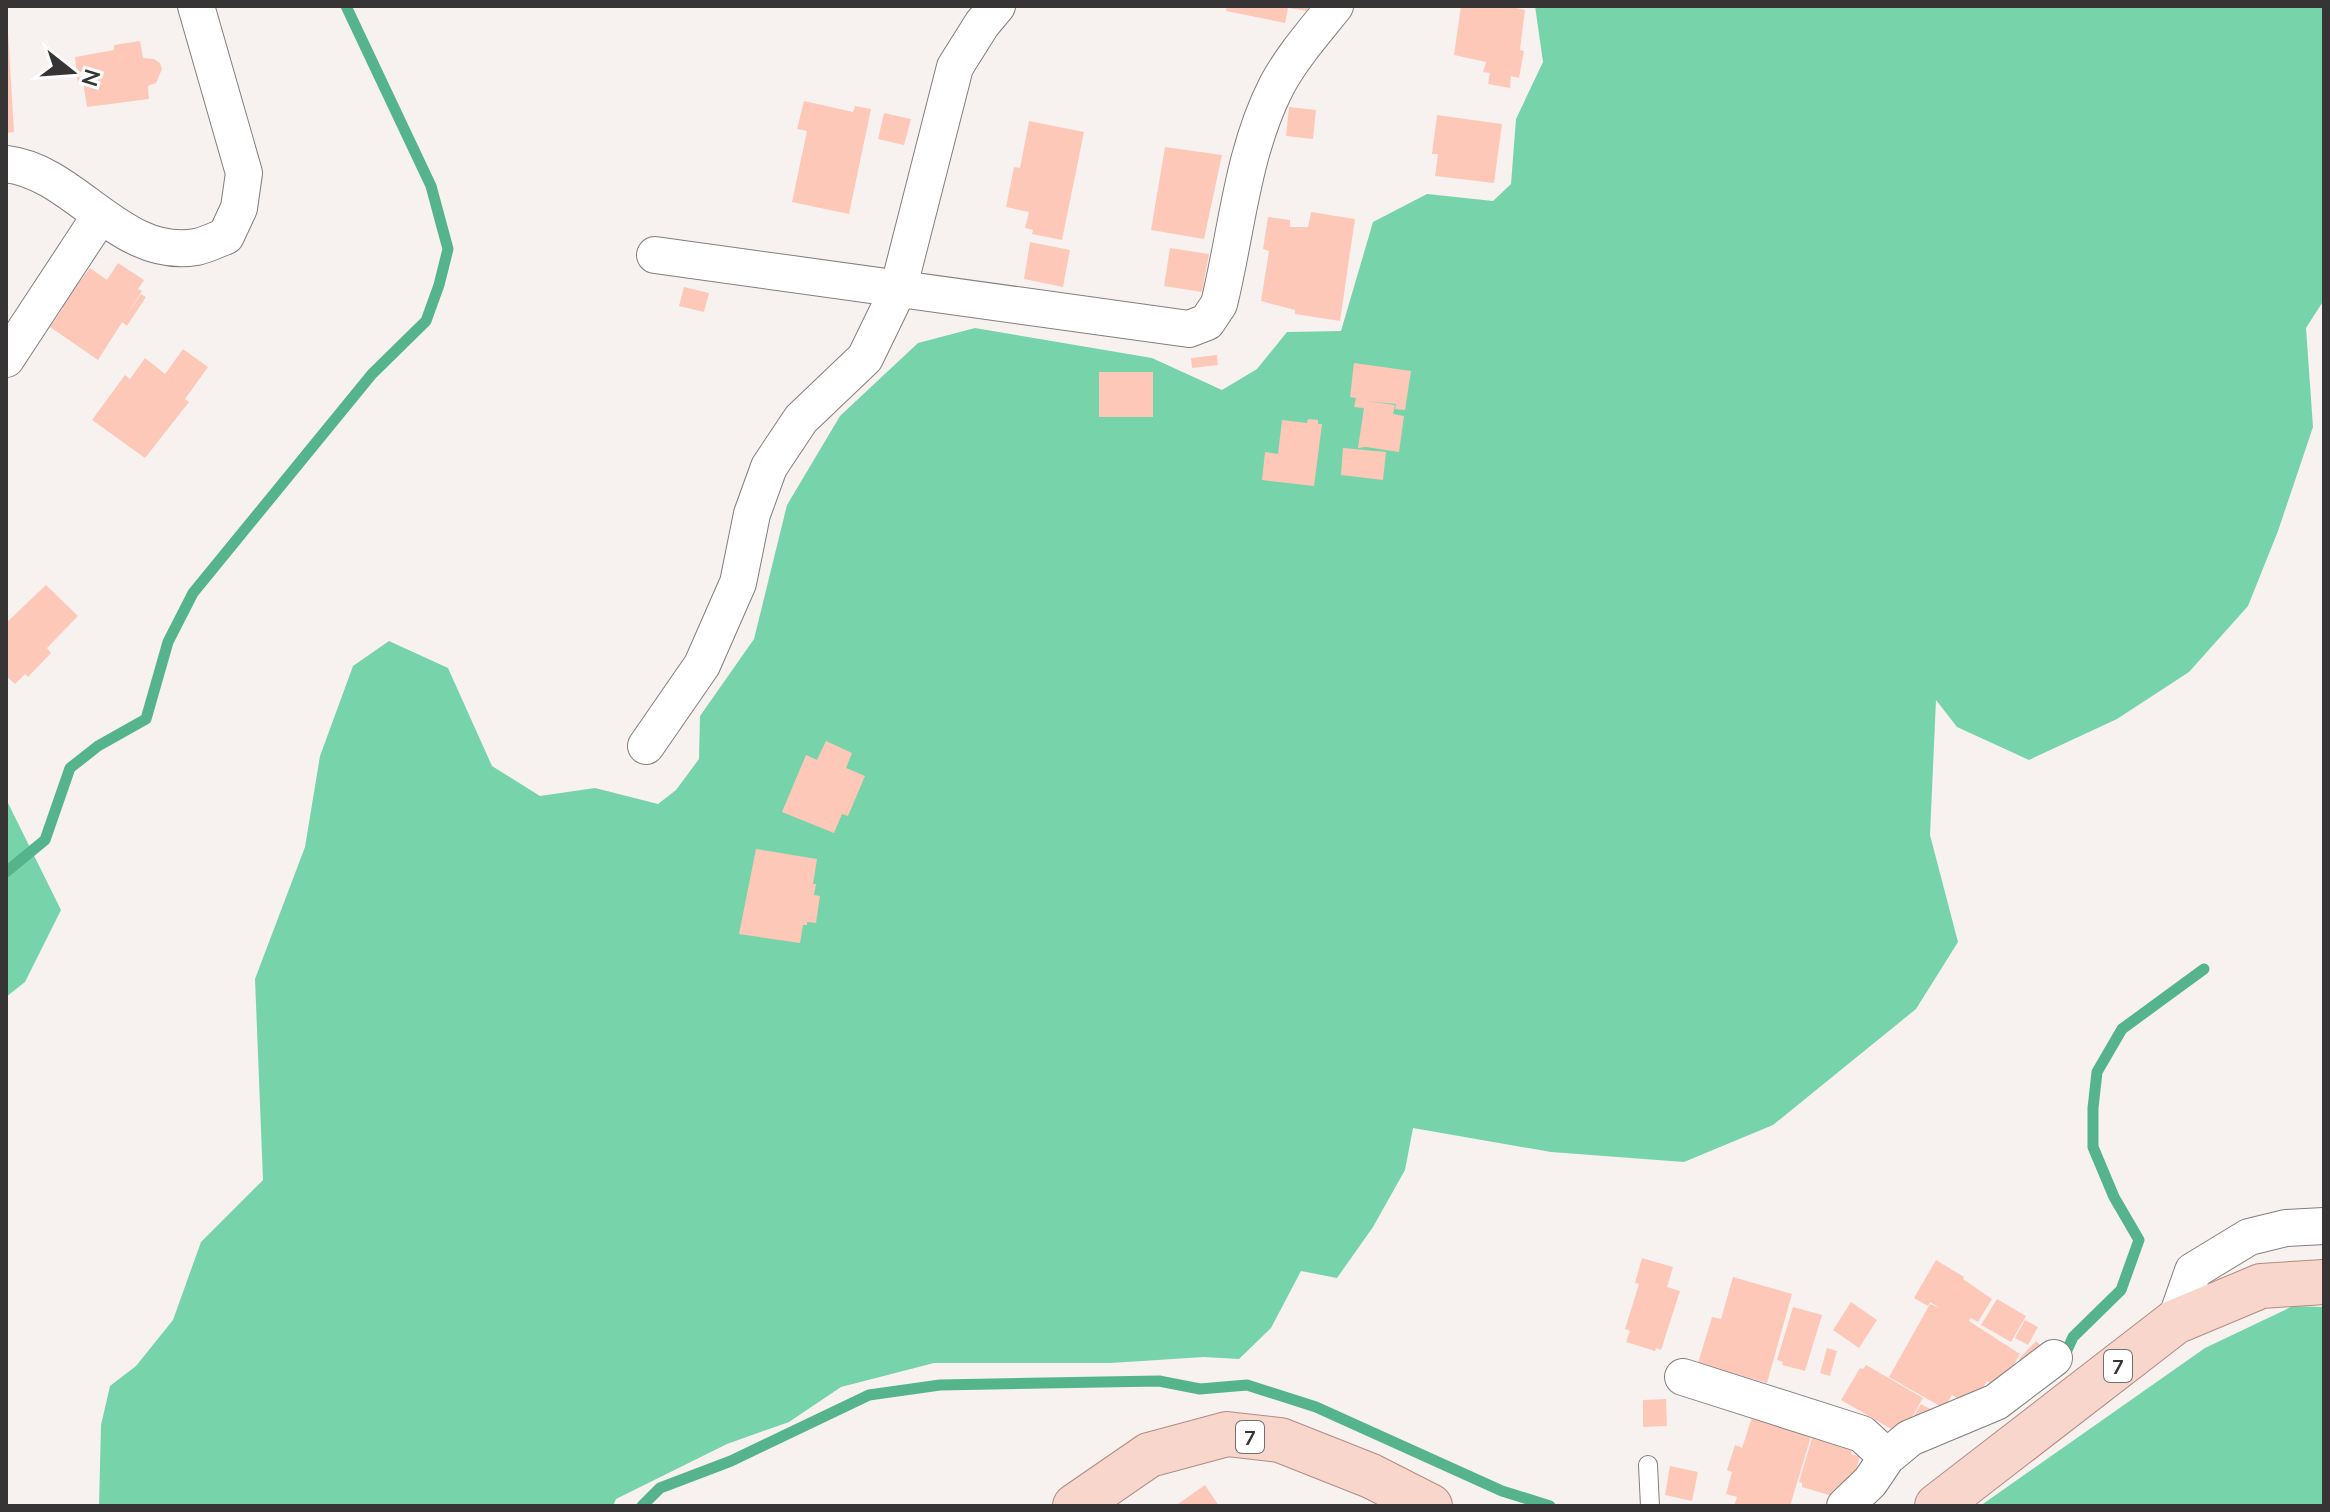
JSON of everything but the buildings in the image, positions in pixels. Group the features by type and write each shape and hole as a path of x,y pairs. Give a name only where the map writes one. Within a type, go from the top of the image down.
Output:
{"main road":[{"name":"7","path":"1937,1506 2175,1322 2261,1286 2324,1282"},
{"name":"7","path":"1075,1506 1149,1455 1227,1434 1280,1440 1371,1476 1430,1506"}],"street":[{"path":"6,164 57,183 100,216 137,237 167,246 195,247 226,236 239,208 244,173 196,6"},
{"path":"646,746 702,665 738,583 752,514 769,467 801,419 865,358 898,290 955,67 997,6"},
{"path":"655,255 1189,329 1207,322 1219,304 1248,165 1263,117 1278,83 1335,6"},
{"path":"6,359 100,216"},
{"path":"2175,1322 2193,1271 2249,1237 2286,1228 2324,1226"},
{"path":"1845,1506 1870,1482 1887,1457 1910,1438 1996,1402 2054,1358"},
{"path":"1683,1377 1862,1434 1887,1457"}],"lane":[{"path":"1648,1465 1650,1506"}],"green space":[{"path":"1535,6 2324,6 2324,300 2306,328 2313,427 2278,531 2248,606 2189,672 2117,719 2029,760 1957,727 1936,700 1930,835 1958,942 1916,1009 1773,1125 1684,1162 1551,1152 1413,1128 1405,1170 1373,1227 1337,1278 1301,1271 1271,1328 1239,1359 1204,1357 1111,1363 934,1363 841,1387 789,1422 727,1444 616,1499 613,1506 99,1506 101,1425 110,1386 136,1366 173,1320 201,1242 263,1180 255,979 305,847 320,756 353,666 389,641 448,668 492,766 540,796 595,788 658,804 676,790 699,759 700,716 754,639 787,505 840,416 918,343 975,328 1152,358 1222,390 1257,369 1287,332 1341,331 1373,222 1427,194 1493,201 1511,184 1516,119 1543,62"},
{"path":"6,799 61,910 25,982 6,997"},
{"path":"2293,1306 2324,1307 2324,1506 1980,1506 2205,1348"}],"waterway":[{"path":"6,872 45,840 70,768 98,746 146,719 168,642 193,593 372,374 426,321 448,249 431,186 346,6"},
{"path":"2063,1359 2073,1337 2121,1290 2139,1240 2114,1197 2093,1147 2097,1072 2122,1029 2204,969"},
{"path":"642,1506 660,1488 731,1461 869,1395 940,1385 1159,1381 1200,1389 1247,1385 1316,1407 1502,1491 1550,1506"}]}
